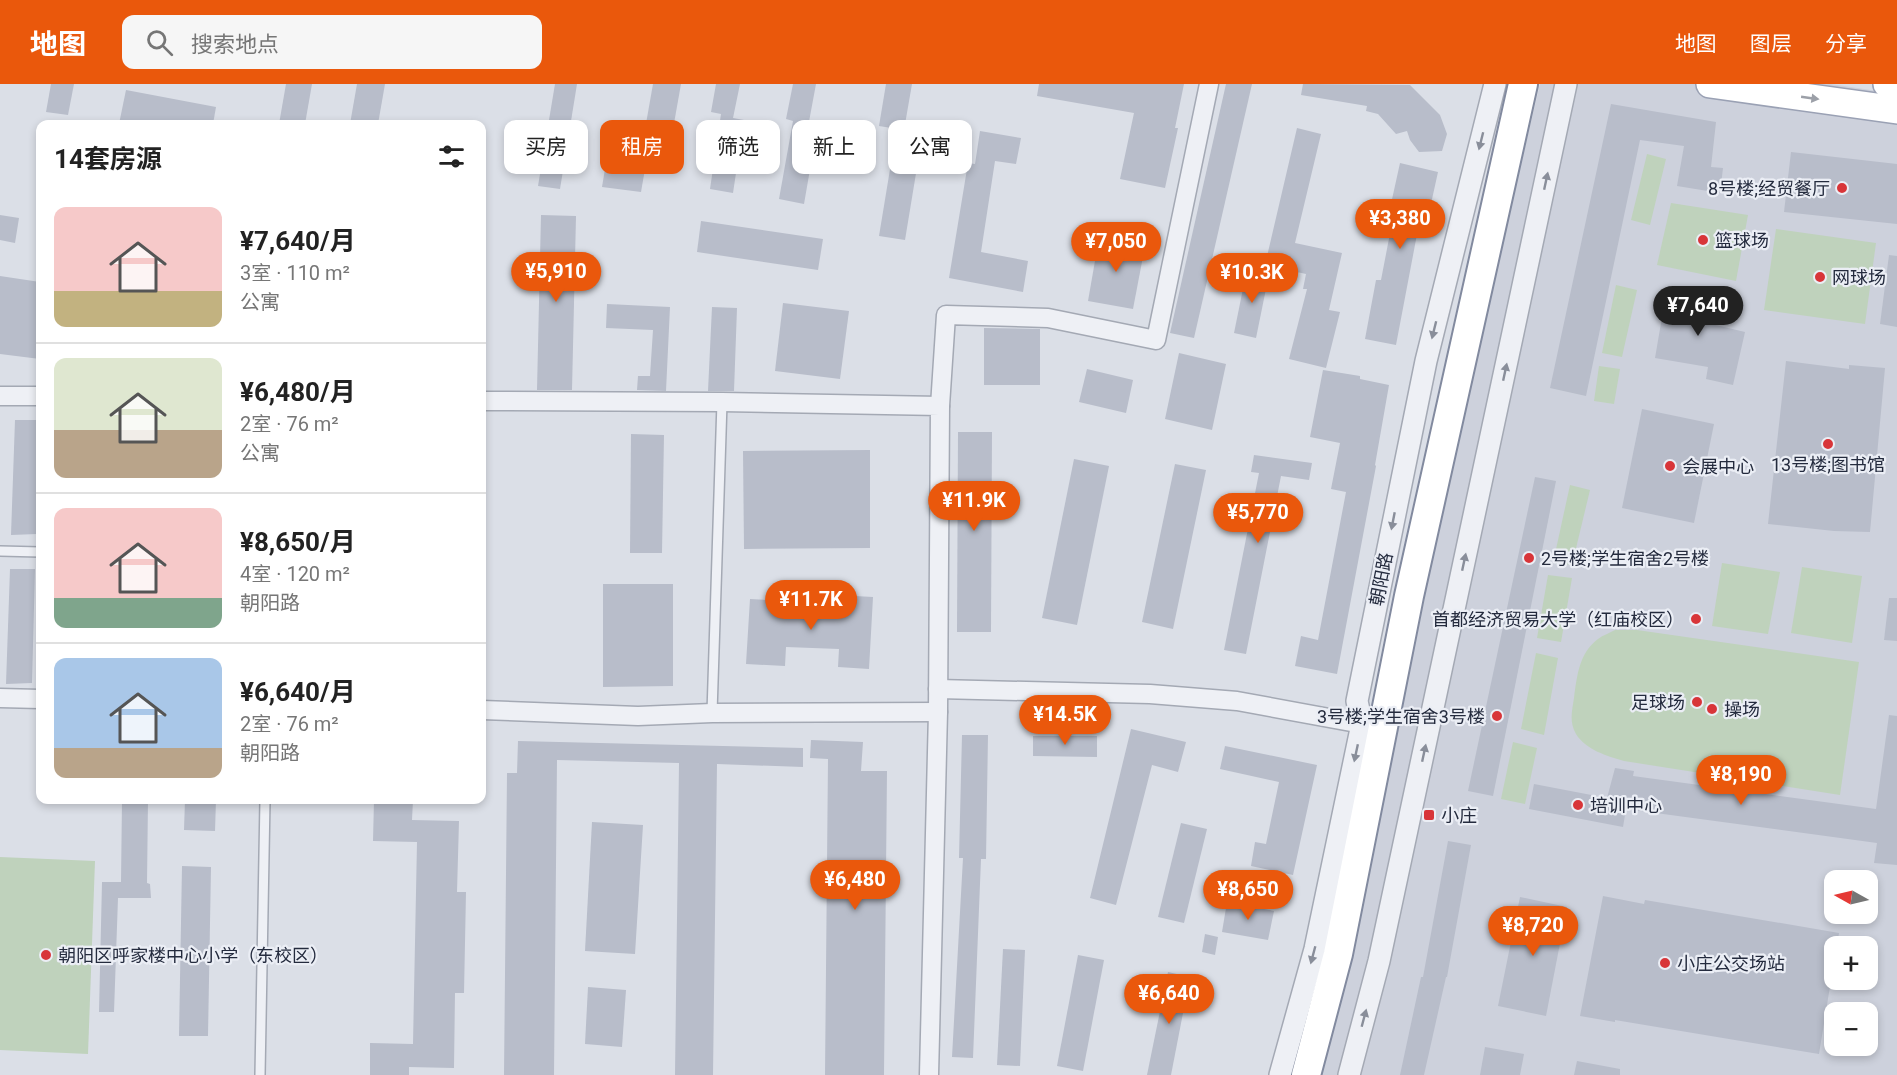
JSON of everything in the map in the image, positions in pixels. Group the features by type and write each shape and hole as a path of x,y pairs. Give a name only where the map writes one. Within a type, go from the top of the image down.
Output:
{"highway":[{"name":"朝阳路","path":"1305,1075 1338,954 1409,596 1523,84"},
{"path":"1324,1075 1402,708 1542,84"}],"main road":[{"path":"1710,84 1897,110"},
{"path":"1887,84 1897,85"}],"street":[{"path":"929,1075 938,712 940,406 946,315 1048,318 1156,340 1209,84"},
{"name":"朝阳路","path":"1280,1075 1315,949 1362,724 1357,701 1423,372 1495,84"},
{"path":"1349,1075 1379,961 1566,84"},
{"path":"0,396 36,396"},
{"path":"486,401 940,406"},
{"path":"938,689 1161,695 1237,701 1362,724"},
{"path":"0,698 36,699"},
{"path":"486,710 638,716 712,712 938,712"}],"lane":[{"path":"712,712 722,402"},
{"path":"0,551 36,552"},
{"path":"260,1075 265,804"}],"shaded area":[{"path":"1540,84 1831,84 1897,94 1897,1075 1304,1075"}],"green space":[{"path":"1647,154 1666,159 1650,225 1631,220"},
{"name":"篮球场","path":"1671,203 1748,215 1736,281 1657,265"},
{"name":"网球场","path":"1776,229 1876,243 1865,324 1764,310"},
{"path":"1616,285 1637,290 1622,357 1602,353"},
{"path":"1599,366 1620,369 1614,404 1594,401"},
{"path":"1570,485 1590,490 1572,565 1553,563"},
{"path":"1722,563 1780,572 1768,634 1712,626"},
{"path":"1802,567 1862,576 1852,643 1791,633"},
{"path":"1548,575 1572,578 1561,642 1537,638"},
{"name":"操场","path":"1615,630 1637,630 1859,662 1840,795 1624,761 1597,752 1585,744 1576,734 1572,721 1578,673 1583,658 1592,645"},
{"path":"1536,653 1558,658 1544,735 1521,729"},
{"path":"1513,742 1537,748 1525,804 1501,799"},
{"name":"朝阳区呼家楼中心小学（东校区）","path":"0,857 95,861 88,1054 0,1050"}],"building":[{"path":"51,84 74,84 68,115 46,112"},
{"path":"286,84 312,84 306,120 280,120"},
{"path":"357,84 385,84 379,120 351,120"},
{"path":"555,84 577,84 571,120 549,120"},
{"path":"653,84 681,84 675,120 647,120"},
{"path":"716,84 740,84 733,118 744,120 720,120 721,114 711,112"},
{"path":"793,84 816,84 809,120 786,119"},
{"path":"886,84 912,84 906,120 888,120 888,127 879,126"},
{"path":"1039,84 1184,84 1175,128 1178,128 1165,188 1120,179 1134,113 1037,96"},
{"path":"1226,84 1252,84 1194,338 1170,333"},
{"path":"1303,84 1410,85 1440,115 1447,134 1442,151 1419,152 1410,140 1407,131 1396,134 1378,114 1366,111 1367,106 1301,95"},
{"path":"126,90 216,107 214,120 120,120"},
{"path":"1611,104 1716,122 1711,167 1723,168 1720,193 1677,186 1684,146 1640,140 1586,396 1550,388"},
{"path":"792,127 792,174 809,174 804,204 779,199"},
{"path":"1297,128 1321,134 1295,243 1342,253 1329,310 1340,312 1326,368 1289,359 1307,289 1303,289 1306,274 1265,265"},
{"path":"980,131 1021,138 1016,164 995,161 981,252 1028,261 1023,292 949,278 966,174 972,174 972,164 975,164"},
{"name":"8号楼;经贸餐厅","path":"1791,152 1897,164 1897,224 1784,212"},
{"path":"1400,163 1438,172 1425,231 1418,229 1396,345 1365,339 1376,280 1381,280 1392,223 1387,222"},
{"path":"540,174 562,174 560,189 538,186"},
{"path":"604,174 644,174 641,192 602,187"},
{"path":"712,174 736,174 733,193 710,189"},
{"path":"889,174 916,174 905,240 879,236"},
{"path":"0,215 19,218 15,243 0,240"},
{"path":"541,215 576,216 572,390 537,390"},
{"path":"701,221 823,239 818,270 697,252"},
{"path":"1099,238 1145,246 1133,309 1088,301"},
{"path":"1889,255 1897,256 1897,327 1880,324"},
{"path":"1247,269 1269,274 1256,338 1234,333"},
{"path":"0,276 36,281 36,358 0,354"},
{"path":"1667,288 1707,295 1703,322 1745,332 1733,385 1706,379 1708,367 1655,358"},
{"path":"783,303 849,311 840,379 775,371"},
{"path":"607,304 670,307 666,391 637,390 638,376 650,376 653,330 606,328"},
{"path":"712,307 737,308 734,391 708,391"},
{"path":"984,328 1040,329 1040,385 984,385"},
{"path":"1179,353 1226,364 1212,430 1165,419"},
{"name":"13号楼;图书馆","path":"1786,361 1849,369 1849,365 1885,368 1870,532 1834,531 1768,524"},
{"path":"1087,369 1133,380 1126,413 1079,402"},
{"path":"1323,370 1360,376 1360,379 1389,385 1337,674 1295,666 1301,636 1318,640 1346,492 1331,489 1340,443 1310,437"},
{"path":"1642,409 1714,424 1694,523 1622,508"},
{"path":"15,420 36,420 36,534 11,535"},
{"path":"958,432 992,432 991,632 957,632"},
{"path":"631,434 664,435 662,553 630,553"},
{"path":"870,450 870,548 744,549 743,451"},
{"path":"1254,455 1312,463 1309,480 1281,476 1246,654 1224,650 1259,473 1251,472"},
{"path":"1074,459 1109,466 1077,625 1042,618"},
{"path":"1175,464 1206,470 1173,629 1142,622"},
{"path":"1535,477 1556,481 1493,796 1468,791"},
{"path":"10,569 35,569 32,683 6,684"},
{"path":"603,584 673,584 673,686 603,687"},
{"path":"837,595 873,597 869,669 838,667 839,649 786,647 785,666 746,664 750,599 786,601 786,611 836,613"},
{"path":"1889,598 1897,598 1897,641 1884,640"},
{"path":"1889,715 1897,716 1897,865 1874,863 1877,843 1626,809 1623,827 1529,809 1534,784 1607,798 1615,768 1634,771 1633,776 1876,809"},
{"path":"1131,729 1186,742 1178,772 1152,765 1116,905 1090,898"},
{"path":"962,735 988,735 986,859 981,859 973,1058 952,1057 963,858 959,858"},
{"path":"1033,736 1097,736 1097,757 1033,756"},
{"path":"811,740 863,742 861,771 887,771 884,1075 825,1075 828,759 810,758"},
{"path":"518,741 803,748 803,767 717,764 713,1075 675,1075 679,763 557,760 554,1075 504,1075 507,773 517,773"},
{"path":"1225,746 1317,765 1293,875 1251,866 1255,842 1266,844 1279,782 1220,769"},
{"path":"122,804 148,804 147,883 150,884 151,898 118,898 114,1012 99,1012 102,882 121,882"},
{"path":"185,804 216,804 215,831 184,830"},
{"path":"374,804 413,804 412,820 459,821 457,892 466,892 464,993 455,993 454,1068 409,1067 409,1075 370,1075 370,1043 413,1044 417,842 373,841"},
{"path":"592,822 643,825 635,954 585,951"},
{"path":"1181,823 1207,829 1184,923 1158,917"},
{"path":"1448,841 1471,845 1447,977 1424,1075 1400,1075 1421,977 1423,977"},
{"path":"182,866 211,867 208,1036 179,1036"},
{"path":"1603,896 1644,904 1645,900 1839,933 1839,936 1824,936 1824,990 1829,990 1827,1002 1824,1002 1824,1023 1819,1054 1580,1016"},
{"path":"1520,897 1567,907 1546,1016 1498,1006"},
{"path":"1227,902 1274,911 1268,940 1222,932"},
{"path":"1205,934 1218,937 1215,955 1202,952"},
{"path":"1003,949 1025,950 1020,1066 997,1065"},
{"path":"1078,955 1104,960 1083,1071 1057,1066"},
{"path":"1168,972 1190,977 1171,1075 1147,1075"},
{"path":"588,987 626,990 622,1047 585,1044"},
{"path":"1485,1047 1524,1054 1520,1075 1480,1075"},
{"path":"1577,1061 1620,1069 1620,1075 1574,1075"}],"place":[{"name":"8号楼;经贸餐厅","path":"1842,188"},
{"name":"篮球场","path":"1703,240"},
{"name":"网球场","path":"1820,277"},
{"name":"13号楼;图书馆","path":"1828,444"},
{"name":"会展中心","path":"1670,466"},
{"name":"2号楼;学生宿舍2号楼","path":"1529,558"},
{"name":"首都经济贸易大学（红庙校区）","path":"1696,619"},
{"name":"足球场","path":"1697,702"},
{"name":"操场","path":"1712,709"},
{"name":"3号楼;学生宿舍3号楼","path":"1497,716"},
{"name":"培训中心","path":"1578,805"},
{"name":"小庄","path":"1429,815"},
{"name":"朝阳区呼家楼中心小学（东校区）","path":"46,955"},
{"name":"小庄公交场站","path":"1665,963"}]}
